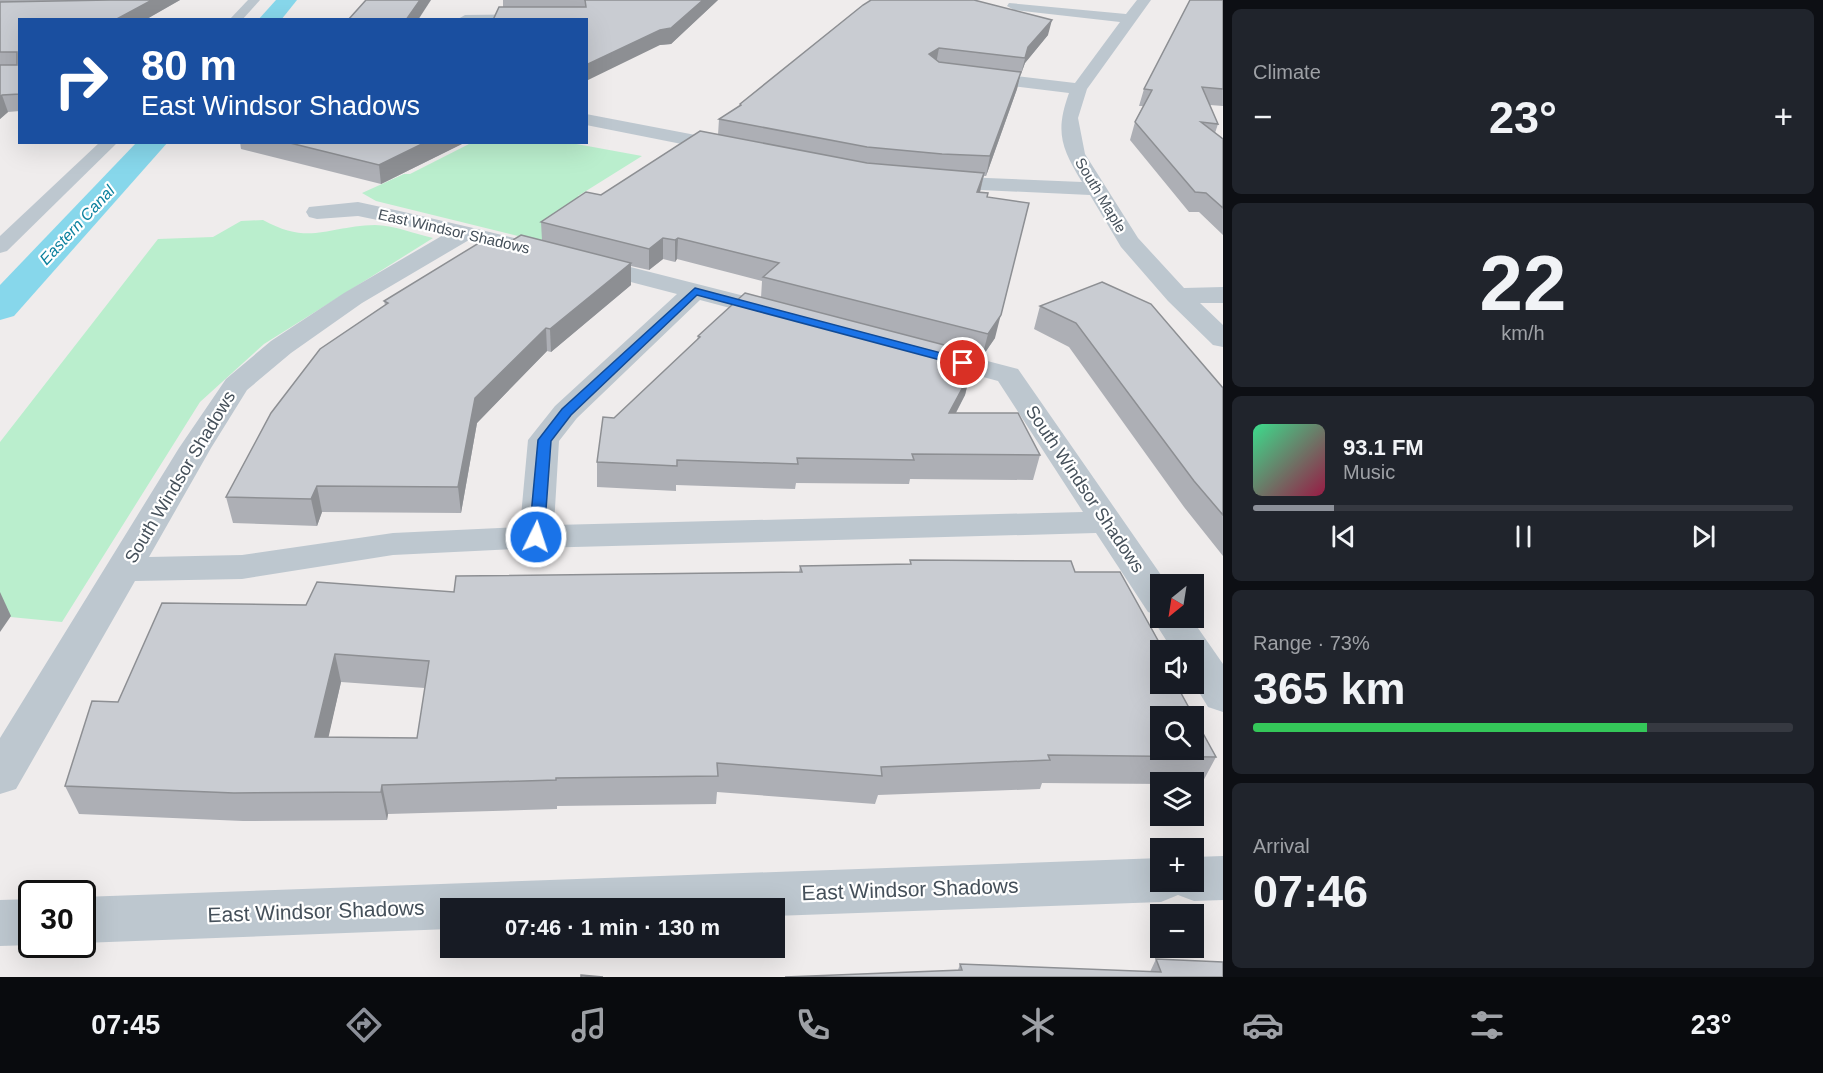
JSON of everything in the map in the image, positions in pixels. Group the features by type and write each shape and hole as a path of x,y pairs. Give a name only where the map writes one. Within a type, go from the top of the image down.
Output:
{"street":[{"path":"465,18 472,0"},
{"name":"South Maple","path":"1144,0 1079,89 1069,118 1075,154 1129,242 1177,296 1223,339"},
{"path":"1014,6 1130,20"},
{"path":"958,74 1079,89"},
{"path":"588,119 748,151"},
{"path":"917,180 1096,189"},
{"name":"East Windsor Shadows","path":"317,212 358,209 466,232 807,321"},
{"name":"South Windsor Shadows","path":"0,776 195,448 236,385 281,347 354,298 466,232"},
{"path":"536,537 544,440 566,412 695,291"},
{"path":"1177,296 1223,295"},
{"name":"South Windsor Shadows","path":"908,348 1008,375 1150,586"},
{"path":"125,569 242,567 393,544 536,537 1107,522"},
{"path":"1204,667 1223,696"},
{"path":"1204,879 1223,878"},
{"name":"East Windsor Shadows","path":"96,919 1150,880"},
{"path":"0,923 18,922"}],"lane":[{"path":"237,18 254,0"},
{"path":"0,248 108,144"}],"green space":[{"path":"469,144 576,144 642,156 578,196 594,200 542,242 376,201 362,193 404,174 410,174"},
{"path":"263,220 294,232 319,233 359,226 382,225 433,238 264,344 200,402 62,622 0,616 0,442 158,239 213,237 241,221"}],"building":[{"path":"152,0 119,18 18,18 18,94 0,97 0,65 17,65 17,52 0,52 0,2"},
{"path":"366,0 420,0 407,18 350,18"},
{"path":"585,0 703,0 671,28 660,30 588,64 588,18 494,18 499,7 586,7"},
{"path":"871,0 974,0 1052,20 1028,47 1025,58 939,48 929,54 939,62 1021,72 990,156 867,147 719,119 741,105"},
{"path":"1190,0 1223,0 1223,89 1202,87 1218,124 1201,122 1223,139 1223,208 1206,193 1195,192 1135,122 1152,90 1144,89"},
{"path":"700,131 867,163 984,173 977,192 988,193 987,197 1029,203 1001,315 988,334 763,277 779,263 678,238 675,240 663,238 649,249 541,222 586,192 601,195"},
{"path":"294,144 422,144 379,165"},
{"path":"521,235 631,263 550,329 546,328 475,398 458,487 317,486 311,499 226,497 271,413 320,349 388,303 384,301 487,238 508,243"},
{"path":"1102,282 1151,304 1223,388 1223,515 1194,481 1076,323 1040,306"},
{"path":"745,293 975,353 964,370 971,372 949,413 1018,413 1040,455 912,454 914,460 797,458 798,464 677,460 677,466 597,462 603,417 614,418"},
{"path":"910,560 1071,561 1075,572 1120,572 1158,640 1150,640 1150,694 1181,694 1188,706 1150,706 1150,756 1048,755 1050,760 881,767 882,776 717,763 718,776 556,778 556,780 382,785 381,792 234,793 65,786 92,701 118,702 162,603 306,605 317,582 454,592 456,576 802,572 800,566 911,564","holes":["335,654 429,661 417,738 315,737"]},
{"path":"1204,735 1216,757 1204,757"},
{"path":"1156,959 1223,962 1223,977 785,977 962,970 960,964 1161,972"}],"waterway":[{"name":"Eastern Canal","path":"271,18 287,0"},
{"name":"Eastern Canal","path":"0,308 152,144"}],"route":[{"path":"536,537 544,440 566,412 695,291 963,363"}]}
